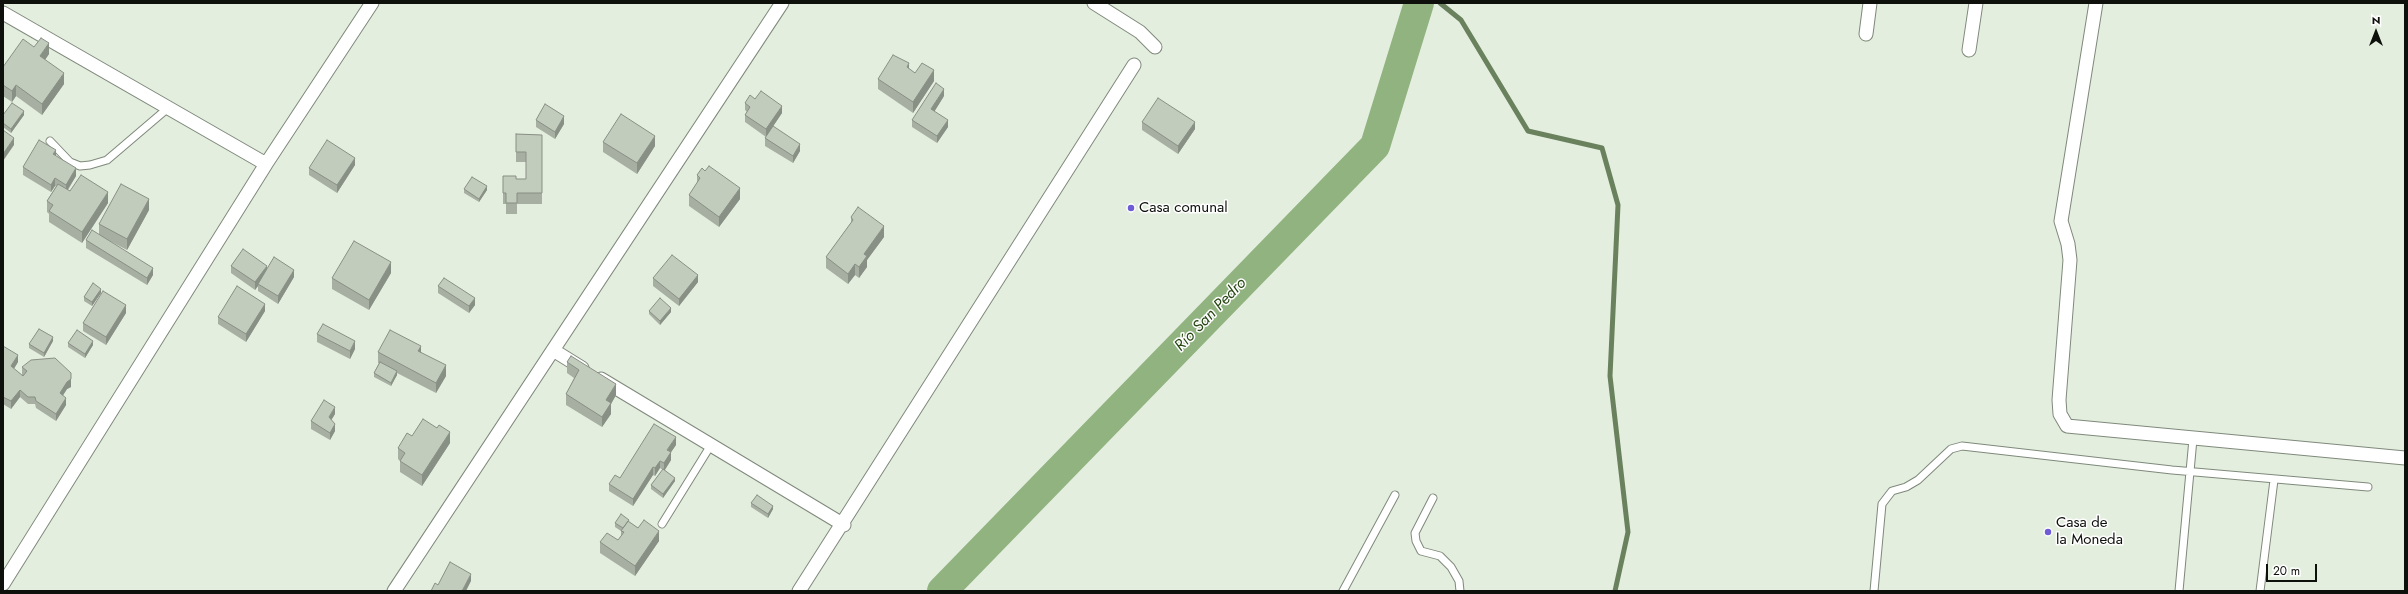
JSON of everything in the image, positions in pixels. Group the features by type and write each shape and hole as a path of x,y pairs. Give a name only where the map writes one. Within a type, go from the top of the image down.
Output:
{"street":[{"path":"9,591 3,585 266,164 372,3"},
{"path":"394,591 782,3"},
{"path":"1094,3 1140,32 1155,47"},
{"path":"1866,34 1870,3"},
{"path":"1969,50 1976,3"},
{"path":"2096,3 2061,221 2068,244 2070,260 2059,400 2060,414 2067,426 2405,458"},
{"path":"3,13 266,164"},
{"path":"799,591 844,525 1134,65"},
{"path":"553,350 844,525"}],"lane":[{"path":"50,141 70,162 80,166 90,165 106,160 168,108"},
{"path":"2179,591 2193,439"},
{"path":"662,524 711,445"},
{"path":"1874,591 1882,504 1892,491 1906,487 1918,480 1951,449 1962,446 2274,480 2368,487"},
{"path":"2260,591 2274,480"},
{"path":"1344,591 1395,496"},
{"path":"1433,498 1415,533 1416,541 1421,551 1440,556 1451,567 1458,581 1460,591"}],"building":[{"path":"41,38 49,43 40,56 64,73 42,104 16,85 12,91 3,85 3,67 23,39 34,47"},
{"path":"893,55 909,63 907,67 915,73 922,63 934,70 913,102 878,79"},
{"path":"936,83 944,89 931,109 948,120 937,136 912,120"},
{"path":"761,91 782,106 766,129 745,115 750,107 745,103 750,95 755,99"},
{"path":"1158,98 1195,122 1178,146 1142,122"},
{"path":"12,103 24,111 11,129 3,123 3,115"},
{"path":"545,104 564,116 555,132 536,120"},
{"path":"621,114 655,136 637,163 603,142"},
{"path":"773,126 800,144 793,156 765,138"},
{"path":"3,130 14,138 3,154"},
{"path":"516,134 542,135 542,193 517,193 517,203 506,203 506,193 503,193 503,176 516,176 516,179 526,179 526,152 516,152"},
{"path":"39,140 56,150 53,154 76,168 66,185 55,178 51,185 23,167"},
{"path":"327,140 355,158 337,185 309,168"},
{"path":"709,166 740,188 719,217 689,195 700,178 697,175 702,168 705,171"},
{"path":"81,175 108,192 82,232 49,211 53,205 47,201 58,184 70,191"},
{"path":"472,177 487,186 479,199 464,189"},
{"path":"121,184 149,199 127,239 99,224"},
{"path":"858,207 884,226 864,254 867,256 859,267 855,264 848,274 826,257 853,220 851,217"},
{"path":"92,230 153,268 147,278 86,240"},
{"path":"354,241 391,262 369,300 332,278"},
{"path":"243,249 267,266 255,282 231,266"},
{"path":"672,255 698,275 679,299 653,278"},
{"path":"274,257 294,270 278,296 258,284"},
{"path":"444,278 475,298 469,306 438,286"},
{"path":"93,283 101,289 92,302 84,297"},
{"path":"237,286 265,304 246,334 218,317"},
{"path":"103,291 126,305 106,337 83,323"},
{"path":"660,298 671,308 660,321 649,311"},
{"path":"323,324 355,341 350,351 317,334"},
{"path":"39,329 53,337 44,353 29,344"},
{"path":"77,330 93,341 85,354 68,343"},
{"path":"390,330 421,346 418,351 446,365 436,383 378,352"},
{"path":"3,346 18,355 11,366 23,376 27,371 22,367 31,360 55,358 71,373 71,379 67,382 60,393 66,398 56,414 36,401 35,397 28,397 20,390 11,401 3,397"},
{"path":"571,356 616,384 606,400 611,403 602,417 566,394 579,370 567,362"},
{"path":"380,362 397,371 391,383 374,373"},
{"path":"324,400 335,407 329,417 335,424 330,433 311,421"},
{"path":"423,419 437,428 439,425 450,432 422,475 400,461 405,453 398,448 407,433 412,436"},
{"path":"654,424 676,437 667,450 671,452 664,463 660,461 655,468 653,467 633,499 609,484 615,475 620,478"},
{"path":"663,469 675,478 663,494 651,485"},
{"path":"757,495 773,506 768,514 751,503"},
{"path":"621,514 629,520 623,528 615,523"},
{"path":"644,520 659,531 635,566 600,542 607,533 618,540 624,532 621,531 628,521 638,528"},
{"path":"450,562 471,574 462,591 431,591 435,583 438,585"}],"waterway":[{"name":"Río San Pedro","path":"942,591 1375,146 1419,3"},
{"path":"1440,3 1461,20 1528,131 1602,148 1618,205 1610,376 1628,532 1615,591"}],"place":[{"name":"Casa comunal","path":"1131,208"},
{"name":"Casa de la Moneda","path":"2048,532"}]}
